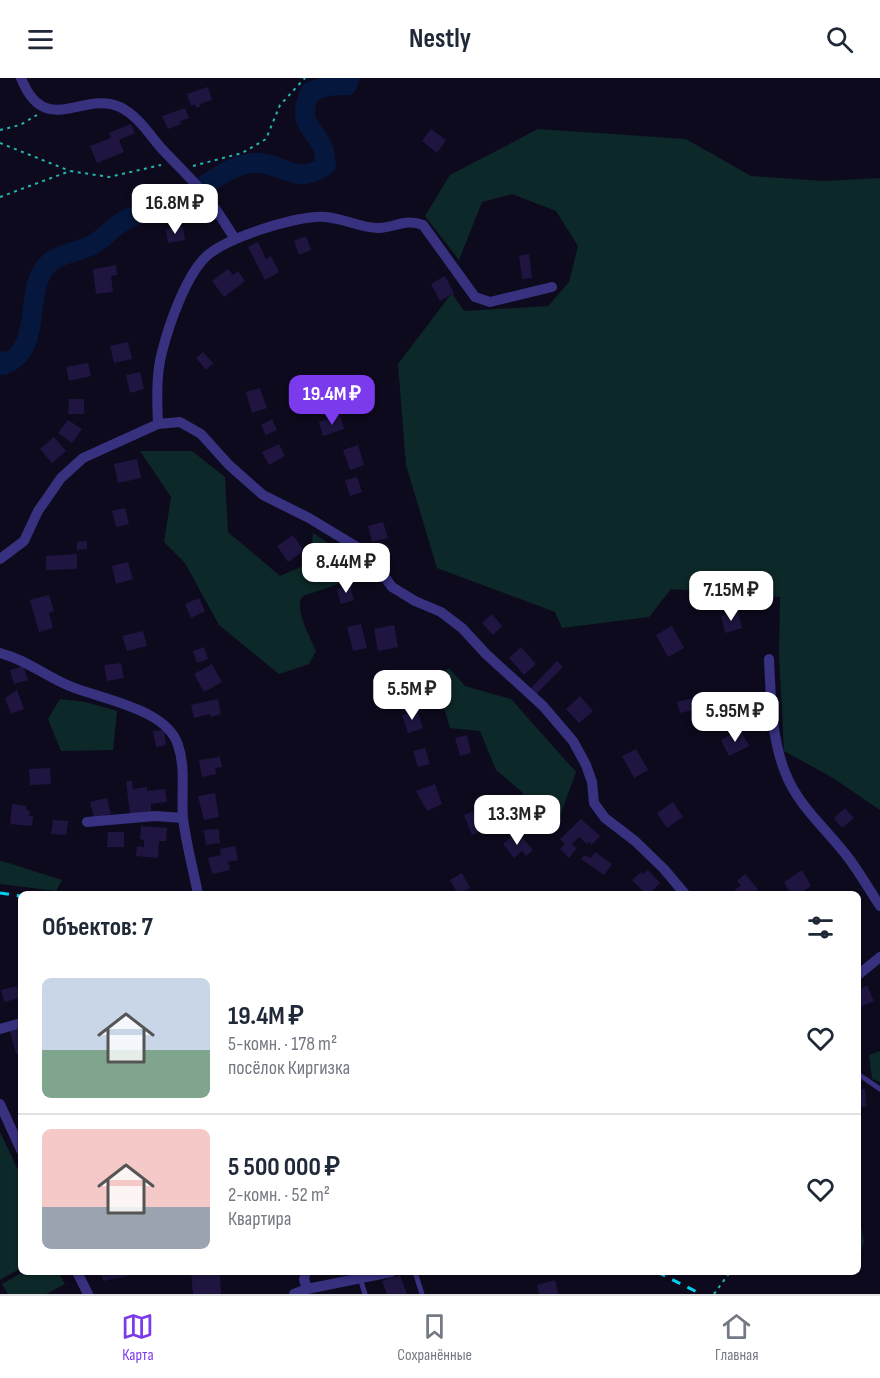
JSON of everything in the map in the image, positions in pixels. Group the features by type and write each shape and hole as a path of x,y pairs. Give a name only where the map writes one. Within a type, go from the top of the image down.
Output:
{"street":[{"path":"21,78 33,99 47,108 64,111 107,102 133,114 206,195 235,239"},
{"path":"158,424 157,402 162,353 184,291 207,255 235,239 315,217 328,216 378,228 402,222 414,222 423,225 475,297 483,301 490,302 552,287"},
{"path":"0,559 24,541 38,512 61,478 83,458 158,424 180,422 191,427 201,434 228,465 263,495 309,518 357,547 377,566 392,587 441,612 462,628 486,654 543,706 573,741 589,774 594,803 605,818 635,841 682,891"},
{"path":"0,653 18,658 66,685 123,702 165,725 178,743 182,762 183,818 197,891"},
{"path":"769,659 771,711 785,772 794,789 850,860 880,906"},
{"path":"87,822 155,816 183,818"},
{"path":"861,973 880,957"},
{"path":"0,1029 18,1024"},
{"path":"0,1104 18,1143"},
{"path":"78,1275 88,1294"},
{"path":"305,1275 307,1289"},
{"path":"294,1294 307,1289 376,1275"}],"lane":[{"path":"861,1076 880,1089"},
{"path":"416,1275 422,1294"},
{"path":"360,1278 365,1294"}],"path":[{"path":"0,130 20,125 47,108"},
{"path":"0,143 69,171"},
{"path":"714,1294 728,1275"}],"green space":[{"path":"538,129 686,139 751,176 824,181 880,178 880,810 833,778 784,751 779,655 780,597 671,589 649,617 562,628 555,612 437,568 406,465 398,364 452,293 464,311 548,306 569,282 578,246 556,211 512,194 482,202 459,260 425,216 450,175"},
{"path":"140,451 192,451 225,477 228,532 280,576 310,563 313,533 360,564 362,572 347,581 303,596 300,601 301,615 316,651 309,664 279,674 219,625 185,563 164,542 171,497"},
{"path":"449,668 465,686 511,699 576,772 558,821 530,822 522,792 496,770 480,731 450,728 435,678"},
{"path":"60,699 85,702 117,711 113,750 61,751 48,719"},
{"path":"0,861 62,880 56,891 0,884"},
{"path":"880,1051 880,1082 872,1079 869,1055"},
{"path":"0,1132 18,1170 18,1270 0,1280"},
{"path":"861,1227 864,1241 861,1252"},
{"path":"18,1275 60,1275 65,1284 46,1294 8,1294 2,1284"}],"building":[{"path":"208,87 212,100 196,108 195,104 191,106 187,94"},
{"path":"185,108 189,118 168,129 162,116"},
{"path":"131,124 135,133 119,140 124,152 97,163 90,146 111,138 109,133"},
{"path":"431,129 446,140 437,153 422,141"},
{"path":"183,227 185,240 168,243 166,229"},
{"path":"306,236 311,250 299,255 294,241"},
{"path":"258,242 266,259 271,256 279,272 265,280 248,247"},
{"path":"529,254 532,278 522,279 519,256"},
{"path":"116,265 117,275 111,276 113,292 96,294 93,269"},
{"path":"228,269 233,275 238,271 245,281 224,297 212,281"},
{"path":"445,276 454,293 440,301 431,284"},
{"path":"128,342 132,359 114,363 110,346"},
{"path":"203,352 213,363 206,370 196,358"},
{"path":"88,363 91,376 69,381 66,367"},
{"path":"140,372 144,389 130,393 126,375"},
{"path":"260,388 267,408 252,413 246,392"},
{"path":"69,399 84,399 84,414 68,414"},
{"path":"340,415 344,429 323,436 319,422"},
{"path":"272,419 277,430 266,435 261,425"},
{"path":"68,420 82,429 72,443 58,433"},
{"path":"54,437 66,451 52,463 40,449"},
{"path":"279,444 285,456 269,465 262,452"},
{"path":"358,445 364,465 350,470 343,450"},
{"path":"137,459 141,478 118,483 114,464"},
{"path":"357,477 362,492 350,496 345,480"},
{"path":"125,508 129,524 116,527 112,511"},
{"path":"383,522 388,538 372,542 368,526"},
{"path":"293,535 304,551 288,562 277,546"},
{"path":"87,541 87,549 77,550 77,542"},
{"path":"77,554 77,569 46,570 46,556"},
{"path":"128,562 133,579 116,584 112,566"},
{"path":"350,585 354,600 341,604 337,589"},
{"path":"49,595 54,611 49,613 53,628 39,632 30,600"},
{"path":"199,598 205,611 191,618 185,604"},
{"path":"738,612 742,628 725,633 721,616"},
{"path":"492,614 502,626 493,635 482,623"},
{"path":"361,624 367,648 353,651 347,627"},
{"path":"394,625 398,647 378,651 374,629"},
{"path":"672,626 684,648 668,657 656,635"},
{"path":"143,631 147,646 127,651 122,636"},
{"path":"204,647 208,659 197,663 193,651"},
{"path":"521,647 536,664 524,675 509,658"},
{"path":"557,661 563,667 536,694 530,689"},
{"path":"121,663 124,678 107,681 104,665"},
{"path":"212,664 222,682 204,692 194,674"},
{"path":"23,666 28,680 14,684 10,670"},
{"path":"17,690 24,709 11,714 5,698"},
{"path":"710,694 713,702 708,704 709,706 680,713 677,702"},
{"path":"580,696 593,711 579,723 566,709"},
{"path":"218,699 221,714 194,718 191,705"},
{"path":"417,710 423,728 408,733 402,715"},
{"path":"740,729 749,746 729,756 721,740"},
{"path":"164,730 166,745 156,747 153,731"},
{"path":"467,735 471,753 460,756 455,738"},
{"path":"425,748 430,764 418,767 413,751"},
{"path":"636,749 648,770 634,778 622,756"},
{"path":"220,757 222,767 215,768 216,774 202,777 199,760"},
{"path":"50,768 51,784 30,785 29,769"},
{"path":"126,781 132,781 133,789 147,787 147,791 165,789 167,802 151,804 151,812 130,814"},
{"path":"435,784 442,804 427,811 416,791"},
{"path":"215,793 219,817 204,820 198,796"},
{"path":"107,798 111,814 94,818 90,802"},
{"path":"673,802 683,817 667,828 657,813"},
{"path":"12,804 26,806 26,810 30,811 29,816 33,816 32,826 10,824"},
{"path":"487,806 496,825 472,835 464,815"},
{"path":"845,808 854,818 842,828 834,818"},
{"path":"581,819 600,836 592,845 579,837 572,844 577,848 569,858 560,849 565,844 560,839"},
{"path":"53,820 68,821 66,835 51,834"},
{"path":"141,826 167,828 166,841 159,841 158,858 136,856 137,846 144,847 144,840 140,839"},
{"path":"219,829 220,843 206,845 204,830"},
{"path":"108,832 124,832 124,847 107,847"},
{"path":"517,832 533,850 526,856 522,851 514,858 503,844"},
{"path":"235,846 238,860 228,862 230,870 212,874 208,858 221,855 220,849"},
{"path":"595,852 612,864 604,875 581,859 584,855 591,858"},
{"path":"648,870 660,883 652,891 643,891 632,880 641,872 643,874"},
{"path":"802,870 811,886 803,891 789,891 784,882"},
{"path":"462,873 470,888 456,891 450,880"},
{"path":"745,874 758,889 734,891 741,885 737,881"},
{"path":"867,985 874,1001 861,1007 861,988"},
{"path":"17,986 18,998 4,1002 1,990"},
{"path":"18,1029 18,1054 16,1054 10,1031"},
{"path":"861,1089 865,1089 866,1107 861,1107"},
{"path":"102,1275 128,1276 103,1281"},
{"path":"191,1275 220,1275 221,1294 193,1294"},
{"path":"400,1275 407,1294 387,1294 382,1281"},
{"path":"555,1280 558,1294 539,1294 537,1285"}],"waterway":[{"path":"0,361 3,365 17,357 25,345 30,330 37,284 43,270 53,260 92,245 129,218 163,209 221,175 243,165 263,163 297,174 315,171 326,165 323,148 305,116 307,102 310,92 327,86 347,85 350,78"}],"railway":[{"path":"0,893 18,896"},
{"path":"663,1275 701,1294"}]}
